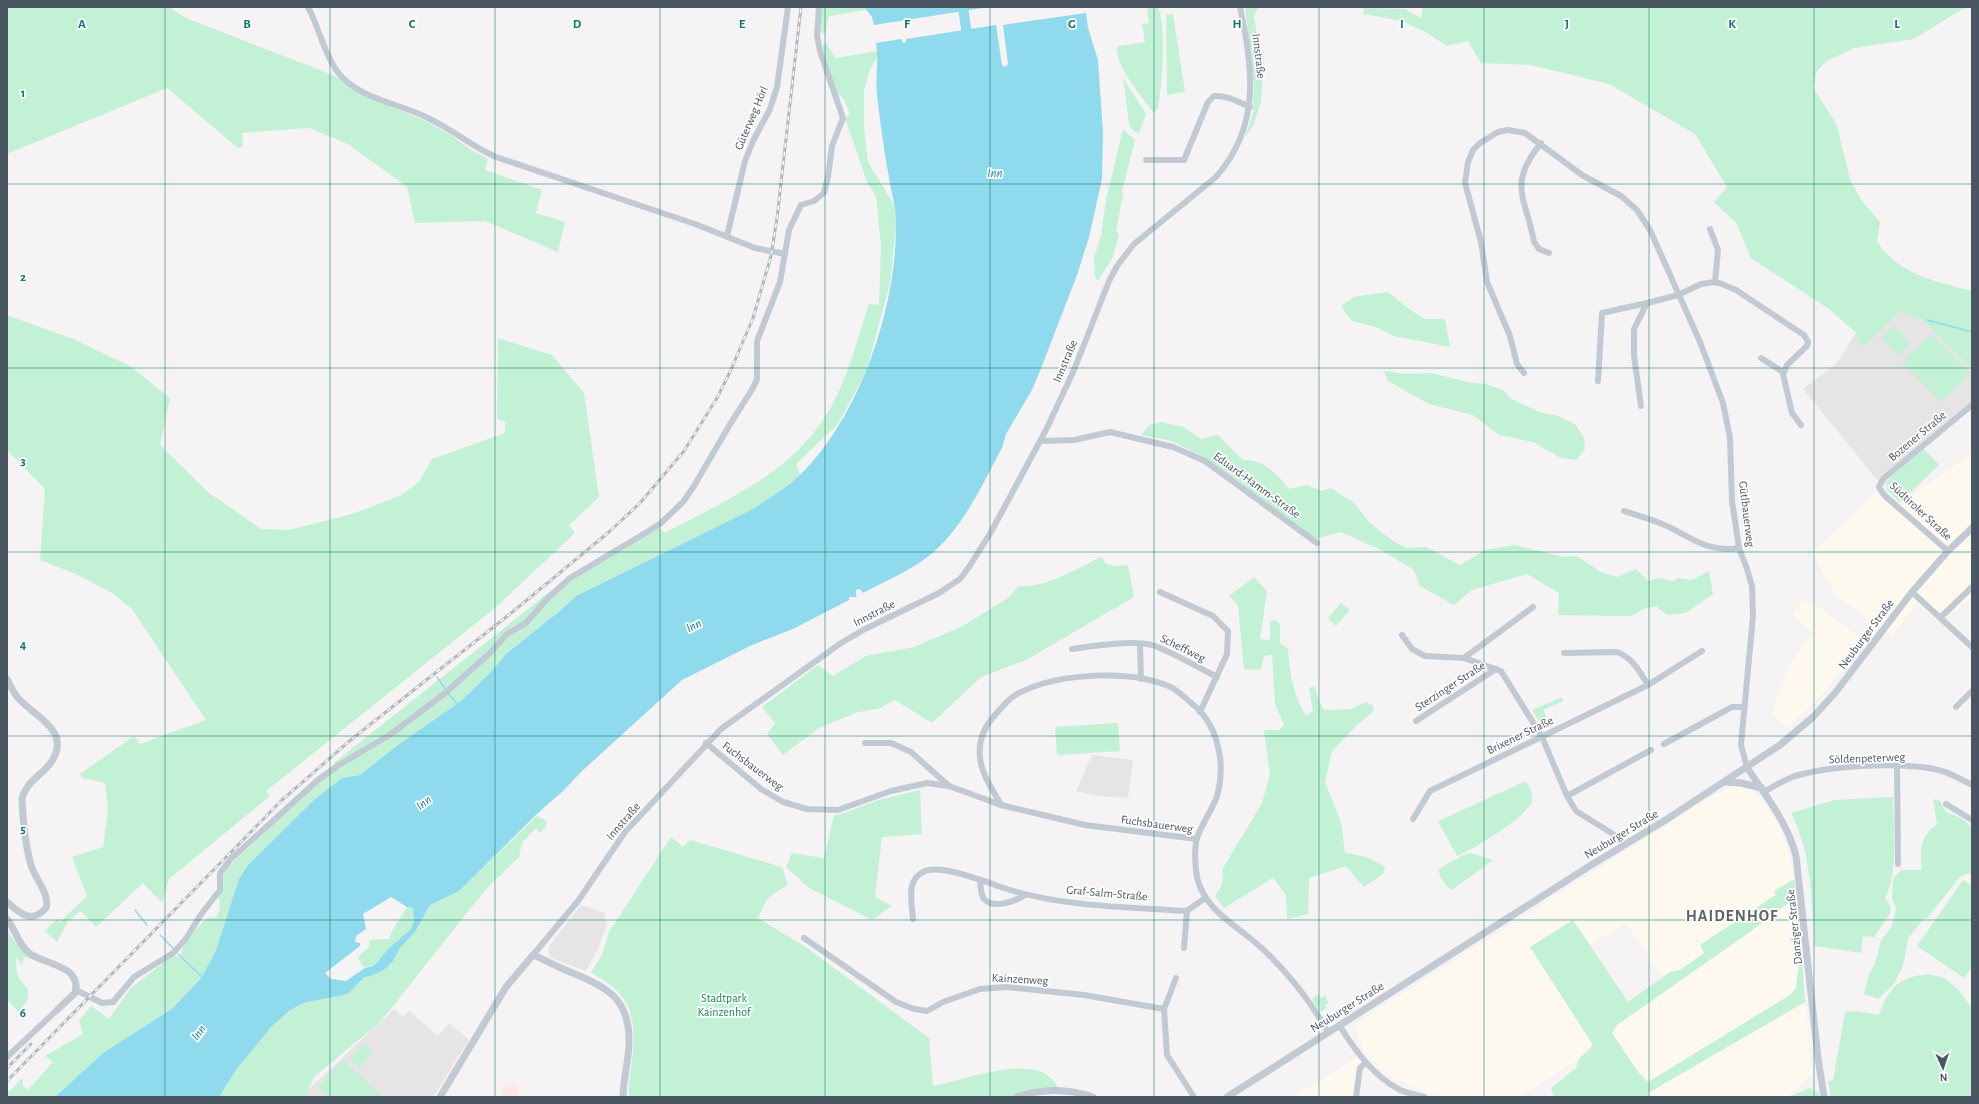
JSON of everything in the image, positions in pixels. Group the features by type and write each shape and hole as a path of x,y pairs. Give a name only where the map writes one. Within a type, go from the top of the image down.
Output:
{"street":[{"path":"308,7 337,71 350,84 364,92 427,117 451,131 472,146 496,157 727,236 755,248 785,254"},
{"name":"Güterweg Hörl","path":"727,236 745,161 753,141 770,109 777,87 788,7"},
{"path":"7,919 28,952 42,960 63,967 80,991 102,1003 113,1002 134,977 173,953 185,940 202,913 220,890 220,873 222,869 319,779 409,721 490,653 507,634 526,623 547,599 570,578 661,523 683,502 753,388 757,379 757,342 780,282 789,230 798,209 801,205 814,201 824,193 828,177 832,146 843,118 820,51 817,36 819,7"},
{"name":"Innstraße","path":"440,1097 506,987 578,900 625,832 706,743 730,722 841,643 865,629 939,593 960,579 969,567 991,532 1041,441 1074,370 1108,281 1117,266 1134,244 1202,189 1226,166 1237,148 1250,108 1251,86 1240,7"},
{"path":"1146,160 1184,160 1208,102 1214,96 1221,95 1231,98 1250,108"},
{"name":"Gütlbauerweg","path":"1524,373 1517,364 1510,336 1487,282 1481,242 1465,183 1465,172 1473,150 1480,143 1498,132 1508,130 1526,133 1541,143 1582,176 1621,196 1637,210 1650,230 1700,342 1723,403 1730,438 1732,501 1738,548 1746,566 1752,586 1753,616 1741,745 1747,767"},
{"path":"1541,143 1530,157 1525,167 1521,180 1521,192 1534,242 1539,249 1549,253"},
{"path":"1710,229 1718,250 1715,282"},
{"path":"1598,381 1602,313 1678,295 1701,284 1715,282 1736,290 1804,335 1808,342 1807,346 1787,365 1783,372 1783,380 1792,413 1801,425"},
{"path":"1641,406 1634,356 1634,329 1647,302"},
{"path":"1761,358 1783,372"},
{"name":"Bozener Straße","path":"1879,487 1884,478 1972,405"},
{"name":"Eduard-Hamm-Straße","path":"1041,441 1074,440 1110,432 1173,447 1206,460 1317,543"},
{"name":"Südtiroler Straße","path":"1879,487 1884,494 1948,551"},
{"path":"1624,512 1660,523 1702,545 1727,550 1738,548"},
{"name":"Neuburger Straße","path":"1226,1097 1725,782 1780,745 1813,717 1835,693 1912,592 1948,551 1972,528"},
{"path":"1940,618 1972,587"},
{"path":"1160,592 1213,616 1228,631 1228,654 1200,712"},
{"path":"1912,592 1972,647"},
{"path":"1464,658 1533,607"},
{"path":"1402,635 1412,649 1425,656 1464,658 1501,671 1542,737 1567,796 1576,810 1618,836 1624,845"},
{"path":"1140,644 1141,679"},
{"name":"Scheffweg","path":"1072,649 1105,645 1140,644 1154,646 1217,677"},
{"name":"Brixener Straße","path":"1413,819 1430,791 1648,685 1702,651"},
{"path":"1564,653 1620,653 1632,660 1648,685"},
{"name":"Sterzinger Straße","path":"1416,721 1496,669"},
{"path":"1001,805 984,772 980,757 981,735 988,722 1006,702 1021,692 1054,681 1110,675 1141,679 1172,687 1200,712 1213,730 1218,745 1220,771 1217,796 1197,839"},
{"path":"7,679 18,698 50,726 56,737 57,744 55,754 51,762 30,783 24,792 22,799 29,857 47,898 46,908 36,916 30,917 25,916 7,902"},
{"path":"1956,708 1972,691"},
{"path":"1664,744 1732,707 1745,707"},
{"name":"Fuchsbauerweg","path":"706,743 761,789 783,802 807,809 838,810 891,791 927,783 950,786 1001,805 1085,825 1197,839 1196,876 1205,898 1212,907 1258,944 1284,971 1305,996 1328,1032"},
{"name":"Fuchsbauerweg","path":"865,743 891,743 911,752 950,786"},
{"path":"1567,796 1651,750"},
{"name":"Danziger Straße","path":"1747,767 1785,825 1796,856 1818,1058 1824,1097"},
{"name":"Söldenpeterweg","path":"1763,790 1793,777 1811,772 1856,767 1930,768 1947,773 1972,785"},
{"path":"1896,767 1898,864"},
{"path":"1725,782 1741,783 1763,790"},
{"path":"1946,804 1972,820"},
{"name":"Graf-Salm-Straße","path":"913,919 910,889 916,877 926,871 938,870 959,873 1025,895 1073,902 1187,911"},
{"path":"980,881 981,893 984,900 991,903 1015,902 1025,895"},
{"path":"1184,948 1187,911 1205,898"},
{"name":"Kainzenweg","path":"804,938 896,1002 914,1009 927,1011 943,1002 980,989 999,987 1073,994 1164,1009"},
{"path":"533,954 600,984 613,994 619,1003 625,1017 629,1036 623,1097"},
{"path":"1176,978 1164,1009 1167,1055 1194,1097"},
{"path":"7,1057 58,1009 80,991"},
{"path":"1339,1025 1365,1063 1400,1090 1424,1097"},
{"path":"1356,1097 1360,1068 1365,1063"},
{"path":"1017,1097 1039,1091 1058,1090 1073,1091 1093,1097"}],"shaded area":[{"path":"1900,310 1923,321 1968,367 1972,364 1972,402 1879,482 1803,389 1836,364 1856,333 1862,348"},
{"path":"1972,453 1972,597 1940,623 1917,604 1892,636 1835,595 1812,553 1876,492 1895,507"},
{"path":"1811,601 1866,642 1819,698 1787,728 1771,714 1790,664 1813,633 1792,614 1802,602"},
{"path":"1092,755 1133,760 1128,798 1098,796 1076,791"},
{"path":"1735,786 1750,789 1759,797 1779,824 1789,855 1794,879 1774,891 1776,894 1700,945 1705,952 1680,970 1670,972 1663,977 1626,923 1586,947 1530,947 1593,1045 1579,1059 1519,1097 1452,1097 1428,1093 1390,1077 1362,1048 1355,1024 1717,793"},
{"path":"1796,897 1801,946 1796,988 1790,995 1648,1083 1638,1072 1612,1033 1617,1025 1747,934"},
{"path":"581,905 605,913 604,918 607,925 598,949 586,971 551,958 548,951 550,945"},
{"path":"1805,1002 1812,1074 1787,1097 1650,1097 1648,1093"},
{"path":"394,1009 403,1016 409,1011 438,1036 449,1023 469,1040 433,1097 277,1097 307,1091"},
{"path":"1359,1056 1365,1063 1360,1069 1356,1097 1295,1096"},
{"path":"518,1083 519,1097 503,1097 503,1084"}],"green space":[{"path":"7,7 169,7 186,18 335,76 363,95 426,121 449,134 471,150 488,159 485,170 542,190 536,213 565,222 558,252 485,221 415,223 407,187 348,144 309,128 242,133 243,147 238,148 167,88 7,154"},
{"path":"821,7 864,7 866,10 829,16 825,34 820,32"},
{"path":"1147,7 1158,7 1161,17 1163,43 1161,86 1158,109 1153,112 1125,73 1118,56 1117,48 1119,46 1145,42 1142,24 1149,23"},
{"path":"1245,7 1258,7 1254,16 1258,42 1264,53 1261,102 1254,124 1245,138 1253,113 1254,86"},
{"path":"1423,7 1969,7 1959,11 1914,39 1854,48 1827,61 1817,71 1813,88 1837,125 1850,180 1862,201 1880,222 1877,242 1897,263 1908,270 1932,280 1972,291 1972,364 1969,367 1923,321 1900,311 1862,348 1856,333 1829,309 1751,258 1736,223 1714,202 1727,187 1695,134 1609,84 1531,65 1481,63 1468,41 1447,46 1427,33 1402,21 1363,14 1364,8 1405,9 1421,18"},
{"path":"1173,14 1185,92 1167,95 1166,15"},
{"path":"826,43 835,58 878,51 877,58 870,69 864,91 864,127 868,162 894,205 897,219 890,283 866,372 838,424 796,464 800,475 776,494 751,510 576,596 561,610 507,653 488,675 461,701 398,745 360,775 342,778 315,799 248,865 239,879 216,950 202,977 173,1008 103,1053 55,1097 7,1097 7,1093 23,1078 23,1086 28,1090 53,1062 45,1056 83,1034 79,1020 91,1006 109,1019 130,989 173,955 180,958 184,946 195,931 208,917 216,918 220,909 219,896 223,872 324,777 335,762 572,574 658,527 665,533 734,496 776,469 795,453 813,434 828,412 841,387 852,359 869,304 879,305 881,246 876,196 867,182 845,118 850,114 843,98 837,93 822,47"},
{"path":"1123,78 1146,114 1139,133 1133,131 1129,124"},
{"path":"1123,129 1135,140 1122,191 1123,195 1116,231 1119,234 1113,257 1098,281 1095,276 1094,258 1101,236 1106,200"},
{"path":"1388,292 1409,309 1425,319 1445,319 1450,347 1394,336 1376,327 1352,321 1341,306 1354,297"},
{"path":"7,315 73,339 130,366 170,398 160,445 208,492 261,529 289,530 352,514 400,496 419,482 432,459 505,433 505,422 497,419 498,338 552,355 584,393 599,497 569,525 575,533 496,607 266,791 270,796 169,879 162,903 143,883 96,927 81,911 68,921 57,942 45,931 57,919 60,922 87,896 72,857 103,847 108,809 105,783 82,778 80,774 134,736 140,744 206,720 132,609 111,592 78,575 40,560 45,489 7,450"},
{"path":"1894,326 1911,343 1898,355 1881,338"},
{"path":"1931,334 1970,373 1941,402 1902,362"},
{"path":"1384,371 1406,374 1431,373 1467,382 1486,384 1503,390 1510,398 1539,412 1558,416 1575,424 1584,438 1585,449 1576,460 1561,458 1533,442 1499,435 1473,415 1429,404 1388,381"},
{"path":"1161,422 1184,427 1201,439 1218,435 1243,460 1251,460 1269,468 1289,489 1307,485 1321,491 1331,488 1354,503 1371,524 1393,541 1407,548 1426,547 1460,565 1485,550 1515,545 1564,557 1577,556 1601,572 1617,577 1636,569 1648,581 1658,578 1673,581 1678,578 1692,580 1709,571 1713,594 1686,613 1667,615 1656,606 1644,609 1632,616 1558,615 1559,593 1527,574 1472,590 1454,605 1420,586 1414,570 1381,550 1341,532 1314,539 1207,459 1172,441 1141,435 1149,425"},
{"path":"1922,447 1939,465 1900,502 1887,490 1886,482"},
{"path":"1102,557 1106,564 1115,566 1128,565 1134,597 1026,660 981,677 932,723 895,700 878,709 858,712 819,728 783,755 767,734 775,723 762,707 818,665 833,676 866,656 914,647 963,626 1008,598 1019,586 1030,586 1051,581"},
{"path":"1254,577 1267,591 1260,639 1270,640 1270,621 1276,620 1280,624 1280,643 1288,649 1295,692 1306,716 1313,711 1309,688 1315,686 1318,699 1324,710 1351,709 1366,702 1374,706 1373,712 1356,726 1332,751 1325,782 1341,822 1345,853 1376,861 1385,868 1383,874 1364,887 1346,866 1309,878 1308,914 1287,919 1286,895 1273,878 1224,908 1215,896 1222,885 1223,868 1262,803 1270,775 1264,730 1279,730 1284,725 1275,704 1272,655 1264,656 1261,670 1244,669 1238,605 1229,596"},
{"path":"1341,603 1350,610 1336,626 1328,618"},
{"path":"1562,697 1563,701 1543,710 1549,723 1542,726 1532,710"},
{"path":"1118,723 1120,751 1057,755 1055,727"},
{"path":"1526,781 1532,796 1532,801 1528,808 1510,824 1475,847 1457,856 1438,821"},
{"path":"920,790 922,834 882,837 875,897 892,906 872,920 809,888 786,867 792,853 824,858 834,815 841,814 879,800"},
{"path":"1893,797 1894,862 1889,887 1885,898 1891,907 1890,914 1874,937 1863,936 1861,953 1815,946 1807,861 1798,828 1791,813 1835,800"},
{"path":"1933,799 1940,801 1946,812 1961,818 1972,827 1972,875 1969,873 1960,877 1927,918 1923,919 1908,939 1903,966 1894,984 1878,999 1864,994 1869,974 1875,964 1881,941 1892,926 1896,909 1892,898 1893,878 1902,870 1922,870 1922,844 1927,834 1937,824"},
{"path":"537,816 547,821 545,828 540,833 536,828 522,843 519,857 490,885 378,1024 314,1077 305,1097 219,1097 236,1070 271,1027 289,1011 303,1003 348,994 364,976 371,976 393,961 400,948 415,932 430,905 459,891"},
{"name":"Stadtpark Kainzenhof","path":"671,837 683,847 690,840 782,867 788,884 767,899 758,918 807,948 929,1038 933,1086 994,1071 1027,1069 1041,1072 1052,1079 1059,1090 1019,1097 629,1097 634,1037 631,1013 621,995 613,987 591,973 602,955 609,932"},
{"path":"1471,853 1493,860 1452,890 1443,881 1439,869 1463,855"},
{"path":"1794,879 1796,897 1747,934 1617,1025 1612,1033 1638,1072 1648,1082 1790,995 1796,988 1801,946 1805,1002 1648,1093 1650,1097 1554,1097 1551,1088 1576,1068 1579,1059 1593,1045 1530,947 1573,920 1628,1002 1670,972 1680,970 1704,953 1700,945 1776,895 1774,891"},
{"path":"1963,880 1972,886 1972,967 1964,978 1917,946"},
{"path":"407,907 414,908 414,920 411,929 389,948 374,966 363,967 358,957 369,947 370,940 389,939 392,931"},
{"path":"7,930 20,948 35,959 50,965 24,957 22,965 16,957 18,975 28,989 28,999 19,1012 7,1000"},
{"path":"1928,974 1944,978 1957,988 1972,1008 1972,1097 1831,1097 1828,1081 1833,1081 1845,1012 1856,1011 1879,1015 1886,998 1896,986 1909,978"},
{"path":"1318,994 1321,998 1325,996 1329,1003 1325,1005 1327,1008 1320,1012 1312,999"},
{"path":"364,1044 373,1051 359,1068 350,1059"},
{"path":"343,1060 383,1097 329,1097 318,1087"},
{"path":"1809,1088 1819,1093 1820,1097 1789,1097"}],"water":[{"path":"864,7 989,7 874,25 872,17"},
{"name":"Inn","path":"1086,13 1088,28 1098,60 1103,133 1102,179 1089,237 1077,275 1032,390 1006,434 1002,448 971,505 942,544 922,561 897,576 863,593 860,589 856,590 856,597 849,597 849,600 793,629 752,645 682,680 582,771 459,891 430,905 415,932 400,948 393,961 385,969 371,976 364,977 348,994 303,1003 289,1011 271,1027 236,1070 219,1097 55,1097 103,1053 173,1008 202,977 216,950 239,879 248,865 315,799 342,778 360,775 398,745 461,701 488,675 507,653 561,610 576,596 751,510 795,480 822,451 841,422 858,390 872,356 883,322 895,252 896,215 885,157 878,105 876,43 901,39 903,43 906,42 906,39 996,25 1002,65 1005,67 1008,64 1003,25","holes":["391,897 407,907 413,908 414,920 411,929 389,948 374,966 365,968 346,981 331,979 325,973 360,946 360,943 355,942 356,936 366,929 363,914"]}],"waterway":[{"name":"Inn","path":"963,7 968,42"},
{"path":"1927,320 1972,332"},
{"path":"437,677 446,690"},
{"path":"448,693 457,704"},
{"path":"135,910 147,925"},
{"path":"160,935 173,948"},
{"path":"178,954 203,978"}],"railway":[{"path":"7,1081 282,800 353,738 510,614 609,532 640,503 684,451 717,398 730,372 753,318 771,256 777,218 801,7"},
{"path":"7,1068 31,1044"}],"district":[{"name":"HAIDENHOF","path":"1732,916"}]}
